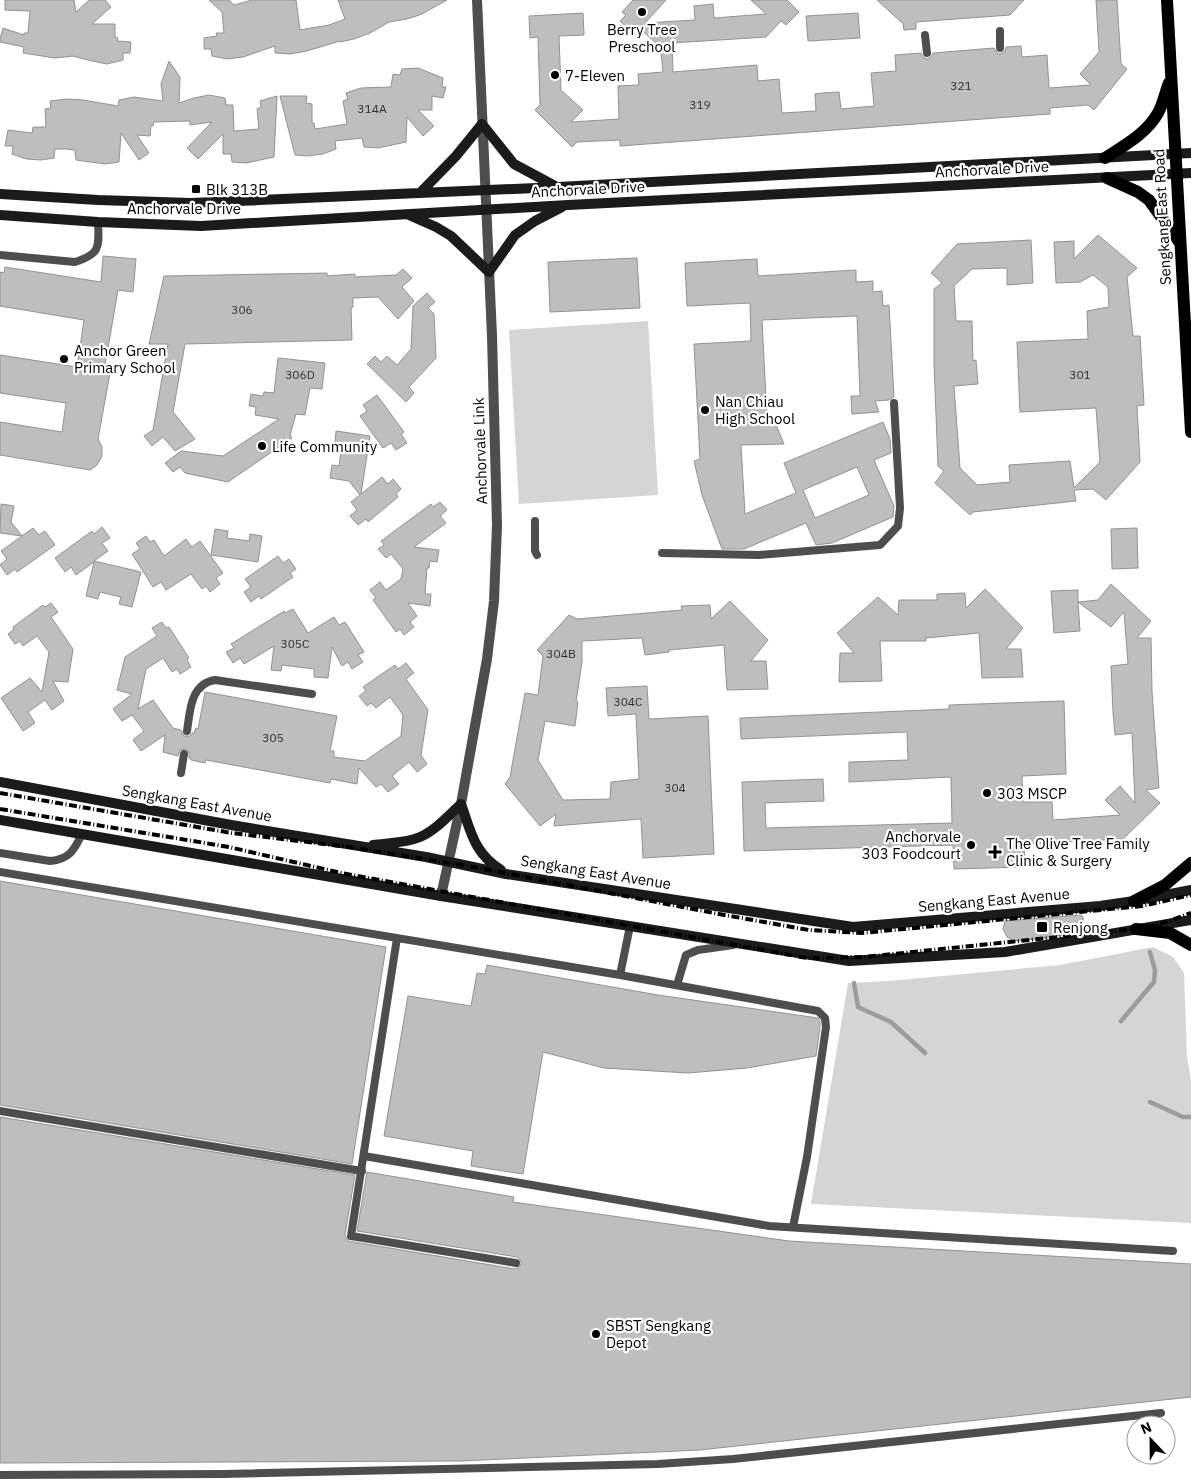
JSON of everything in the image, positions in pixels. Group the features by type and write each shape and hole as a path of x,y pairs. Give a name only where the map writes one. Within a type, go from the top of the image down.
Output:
{"main road":[{"name":"Sengkang East Road","path":"1167,0 1191,432"},
{"path":"1105,158 1131,142 1146,129 1158,112 1170,79"},
{"path":"1107,178 1138,192 1149,200 1180,243"},
{"path":"1134,901 1165,886 1191,862"},
{"path":"1136,929 1170,933 1191,945"}],"street":[{"name":"Anchorvale Link","path":"440,896 461,804 487,658 494,601 498,524 487,209 477,0"},
{"path":"420,192 456,156 482,124 514,164 558,187"},
{"name":"Anchorvale Drive","path":"0,194 191,203 558,187 1191,153"},
{"name":"Anchorvale Drive","path":"0,216 201,226 487,209 1191,173"},
{"path":"407,214 451,236 489,272 515,235 535,221 568,205"},
{"name":"Sengkang East Avenue","path":"0,782 506,874 852,927 1059,910 1134,901 1191,890"},
{"path":"359,846 403,842 421,836 435,827 461,804 472,839 480,853 491,864 506,874"},
{"path":"0,820 440,896 849,961 1005,952 1191,920"}],"lane":[{"path":"1000,31 1000,48"},
{"path":"925,35 927,53"},
{"path":"0,255 75,262 94,253 99,244 98,222"},
{"path":"662,553 759,555 880,546 898,526 900,508 894,403"},
{"path":"535,521 537,555"},
{"path":"187,731 193,698 199,688 210,681 312,694"},
{"path":"181,773 184,754"},
{"path":"0,853 50,861 72,853 82,834"},
{"path":"0,872 620,975 818,1010 825,1018 826,1027 794,1228"},
{"path":"620,975 630,926"},
{"path":"397,938 351,1236 516,1263"},
{"path":"677,985 686,955 698,950 749,944"},
{"path":"0,1110 362,1171"},
{"path":"364,1156 769,1226 1173,1251"},
{"path":"0,1475 224,1474 658,1464 733,1459 1161,1413"}],"shaded area":[{"path":"648,321 658,495 519,504 509,330"},
{"path":"1153,947 1173,957 1184,973 1187,1056 1191,1081 1191,1223 811,1204 848,983 1060,965"}],"building":[{"path":"5,0 74,0 76,12 89,0 105,0 111,7 92,24 115,24 115,37 118,38 117,41 131,42 130,53 123,53 123,60 107,64 73,56 55,58 23,53 24,47 0,42 0,39 3,28 24,35 24,33 28,33 30,11 5,10"},
{"path":"209,0 229,0 234,5 252,0 296,0 300,30 329,25 345,19 338,0 447,0 422,14 389,22 370,33 354,39 290,54 275,53 275,46 243,57 227,59 212,56 211,49 204,49 204,38 217,36 216,33 224,33 222,12"},
{"path":"633,0 666,0 645,23 695,20 694,6 713,4 714,18 766,14 751,0 787,0 799,12 786,25 781,21 766,37 672,43 673,72 757,65 758,81 779,79 782,113 816,111 815,94 822,93 839,92 841,109 874,106 871,73 896,71 895,55 921,53 927,59 933,53 994,48 1000,54 1005,51 1006,47 1021,46 1022,57 1047,55 1049,88 1091,85 1080,74 1099,52 1096,0 1117,0 1121,64 1127,69 1094,110 1088,105 1050,108 1050,114 620,146 620,140 577,142 572,147 535,110 540,105 538,37 530,38 529,16 583,13 584,35 559,36 561,90 583,110 571,122 619,119 618,86 639,85 638,74 663,72 660,44 657,44 635,24 629,29 620,21 626,15 622,12"},
{"path":"877,0 1024,0 1010,15 916,22 916,29 904,30 903,23"},
{"path":"858,13 860,38 808,41 806,16"},
{"path":"169,61 180,77 179,103 209,95 225,98 226,105 233,105 234,131 259,129 257,109 261,107 260,101 277,96 274,157 246,163 232,162 231,154 223,154 223,134 198,159 187,148 212,122 190,125 190,121 154,122 153,126 151,125 150,136 137,135 149,153 139,160 121,133 119,162 105,164 76,160 75,150 66,149 55,149 54,158 41,160 26,159 12,154 13,146 5,146 8,130 32,133 33,127 46,127 45,109 51,108 50,101 66,99 83,100 118,106 119,100 134,97 163,101 161,84"},
{"path":"418,68 443,78 442,87 446,87 443,98 432,96 432,110 418,110 434,126 423,136 407,117 406,142 378,148 364,147 362,138 335,141 336,149 323,154 295,155 280,96 307,96 306,103 312,104 312,123 314,123 315,129 347,124 343,101 348,99 346,93 361,88 391,87 393,74 400,75 402,69"},
{"path":"1098,235 1137,268 1127,277 1133,336 1140,336 1144,405 1137,406 1140,462 1106,500 1093,489 1074,490 1076,501 973,512 970,515 935,483 944,471 938,466 934,363 934,289 942,283 931,273 957,244 1031,240 1033,283 1007,285 1007,268 972,269 954,286 956,321 972,321 973,361 976,360 978,384 954,386 960,468 977,485 1010,482 1009,465 1070,461 1074,488 1100,462 1096,408 1020,412 1017,342 1088,339 1087,311 1109,307 1108,287 1093,275 1080,282 1056,283 1054,242 1074,241 1074,259"},
{"path":"103,256 136,259 133,292 118,290 104,371 110,373 98,439 102,447 102,456 97,465 90,470 0,455 0,422 62,432 66,403 0,393 0,355 77,367 84,320 0,306 0,272 4,273 5,267 101,282"},
{"path":"637,258 640,308 550,312 548,262"},
{"name":"Nan Chiau High School","path":"757,259 758,276 856,270 856,282 873,281 873,292 882,291 883,306 889,305 894,397 889,400 875,401 879,412 852,414 851,396 860,396 857,316 762,320 767,418 772,415 784,444 741,445 745,514 796,493 784,463 883,422 890,439 891,453 874,460 894,506 893,517 832,543 816,545 806,523 744,549 722,549 702,495 694,461 700,459 694,344 751,341 750,303 687,306 685,263","holes":["857,467 869,495 815,518 803,490"]},
{"path":"403,269 412,278 402,287 414,301 398,319 378,297 353,298 353,307 351,308 352,340 185,344 173,412 195,439 175,451 163,437 152,446 144,436 153,430 168,344 149,344 164,276 327,273 327,276 355,274 355,277 396,275"},
{"path":"427,293 435,302 428,308 434,314 436,358 409,387 414,393 406,402 367,364 375,356 381,362 387,356 397,365 411,349 413,306"},
{"path":"278,358 325,363 322,389 310,388 305,415 296,414 290,435 292,438 228,482 185,473 180,467 173,472 165,463 181,451 223,456 279,419 255,415 256,407 249,406 251,394 263,396 264,392 274,393"},
{"path":"377,395 404,432 401,434 407,443 396,450 391,443 383,448 360,416 367,411 363,405"},
{"path":"336,431 370,436 361,494 382,477 388,484 393,479 401,489 396,494 398,497 368,522 366,519 358,525 350,516 357,510 351,502 360,495 349,481 330,478 332,465 339,466 342,444 335,443"},
{"path":"440,502 447,510 440,516 446,523 414,547 439,550 437,562 430,561 429,568 427,568 425,594 431,594 430,606 408,603 417,616 410,622 414,627 404,635 400,629 396,632 373,600 376,598 370,590 380,582 386,590 401,579 403,569 391,554 386,558 378,549 384,545 381,541 431,504 433,507"},
{"path":"1,504 14,506 11,522 22,536 0,533"},
{"path":"102,527 110,538 102,543 108,551 94,561 141,572 132,607 119,604 121,597 100,592 98,599 86,596 94,562 76,575 71,567 65,572 55,558 92,531 94,534"},
{"path":"33,528 39,535 45,531 55,545 17,572 15,569 7,575 0,565 7,559 1,551"},
{"path":"1137,528 1138,568 1112,569 1111,529"},
{"path":"215,529 228,531 227,538 249,541 250,534 262,536 258,562 211,555"},
{"path":"146,536 150,542 154,540 164,556 186,539 192,547 200,541 223,573 216,578 220,584 210,592 206,586 202,589 191,574 166,590 161,582 153,587 132,554 140,549 136,543"},
{"path":"278,556 283,563 289,559 296,569 290,573 293,577 261,599 259,596 251,602 244,592 251,587 245,579"},
{"path":"1111,584 1151,621 1137,638 1151,638 1152,692 1159,788 1146,790 1160,803 1123,839 1024,844 1025,867 954,869 953,845 744,851 742,782 823,779 824,801 765,803 766,828 952,823 951,777 849,782 849,762 908,760 907,732 741,739 740,718 949,709 949,705 1064,701 1066,774 1022,776 1023,802 1052,802 1053,820 1120,815 1105,800 1120,786 1135,803 1132,733 1115,735 1113,712 1111,666 1128,664 1124,612 1111,627 1078,602 1098,600"},
{"path":"985,589 1023,628 1006,649 1021,649 1023,677 982,678 979,633 926,638 926,641 880,641 882,681 839,682 840,653 854,653 837,633 878,597 898,615 899,600 937,600 937,594 965,593 966,608"},
{"path":"1078,590 1080,631 1054,633 1051,591"},
{"path":"730,601 768,640 751,661 766,661 768,689 727,690 724,645 669,650 669,652 645,655 642,638 582,641 582,662 576,702 578,702 575,726 545,721 538,760 563,800 610,799 611,782 639,779 636,714 608,716 606,688 647,686 649,719 708,716 714,854 643,858 641,819 554,826 556,814 540,826 505,784 510,777 525,693 538,695 543,656 537,650 569,615 577,619 682,610 681,606 710,605 711,619"},
{"path":"51,603 58,612 51,617 73,649 68,682 53,681 64,701 52,710 45,700 28,712 35,723 23,731 1,698 30,678 42,692 49,652 37,636 23,646 20,641 15,644 8,634 14,629 13,627 43,605 45,607"},
{"path":"293,609 308,633 334,617 339,625 345,622 364,652 358,655 363,662 352,669 348,662 342,666 332,647 328,678 314,677 314,669 282,665 281,671 271,670 274,646 244,664 240,658 233,663 226,652 234,648 231,644 284,611 285,613"},
{"path":"162,622 166,628 169,627 189,658 187,660 191,667 180,674 177,669 172,672 163,658 146,669 138,709 153,700 173,728 181,730 184,736 190,736 196,728 198,729 205,692 337,716 330,751 334,751 334,757 365,761 401,736 403,715 390,697 376,708 371,703 367,706 359,696 366,691 363,687 395,665 398,669 406,663 414,673 406,679 428,710 421,755 427,764 417,772 409,762 392,776 399,784 388,792 381,784 376,787 359,768 357,784 331,779 330,783 206,760 205,763 191,760 189,752 185,749 180,750 178,756 163,752 165,735 141,751 133,740 144,731 132,715 122,721 113,709 132,694 117,690 125,657 157,636 152,628"},
{"path":"0,881 386,947 352,1164 0,1105"},
{"name":"Renjong","path":"1081,915 1083,917 1083,925 1079,932 1046,938 1014,941 1007,937 1003,929 1005,921"},
{"path":"487,965 658,995 818,1018 820,1027 816,1056 747,1068 688,1073 604,1068 543,1052 523,1174 471,1166 473,1151 384,1136 408,996 471,1006 477,973 485,974"},
{"name":"SBST Sengkang Depot","path":"0,1117 355,1175 345,1235 348,1241 515,1269 521,1264 517,1257 357,1231 367,1172 514,1197 513,1202 789,1241 1191,1264 1191,1397 700,1450 461,1461 0,1463"}],"waterway":[{"path":"1121,1021 1154,982 1155,970 1150,952"},
{"path":"854,983 858,1007 891,1022 925,1053"},
{"path":"1150,1102 1183,1117 1191,1117"}],"railway":[{"path":"0,793 232,833 349,847 468,866 809,930 862,933 1142,906 1191,895"},
{"path":"0,809 229,847 341,873 807,958 864,957 1145,928 1191,913"}],"place":[{"name":"Berry Tree Preschool","path":"642,12"},
{"name":"7-Eleven","path":"555,75"},
{"name":"Blk 313B","path":"196,189"},
{"name":"Anchor Green Primary School","path":"64,359"},
{"name":"Nan Chiau High School","path":"705,410"},
{"name":"Life Community","path":"262,446"},
{"name":"303 MSCP","path":"987,793"},
{"name":"Anchorvale 303 Foodcourt","path":"971,845"},
{"name":"The Olive Tree Family Clinic & Surgery","path":"995,852"},
{"name":"Renjong","path":"1042,927"},
{"name":"SBST Sengkang Depot","path":"596,1334"}]}
